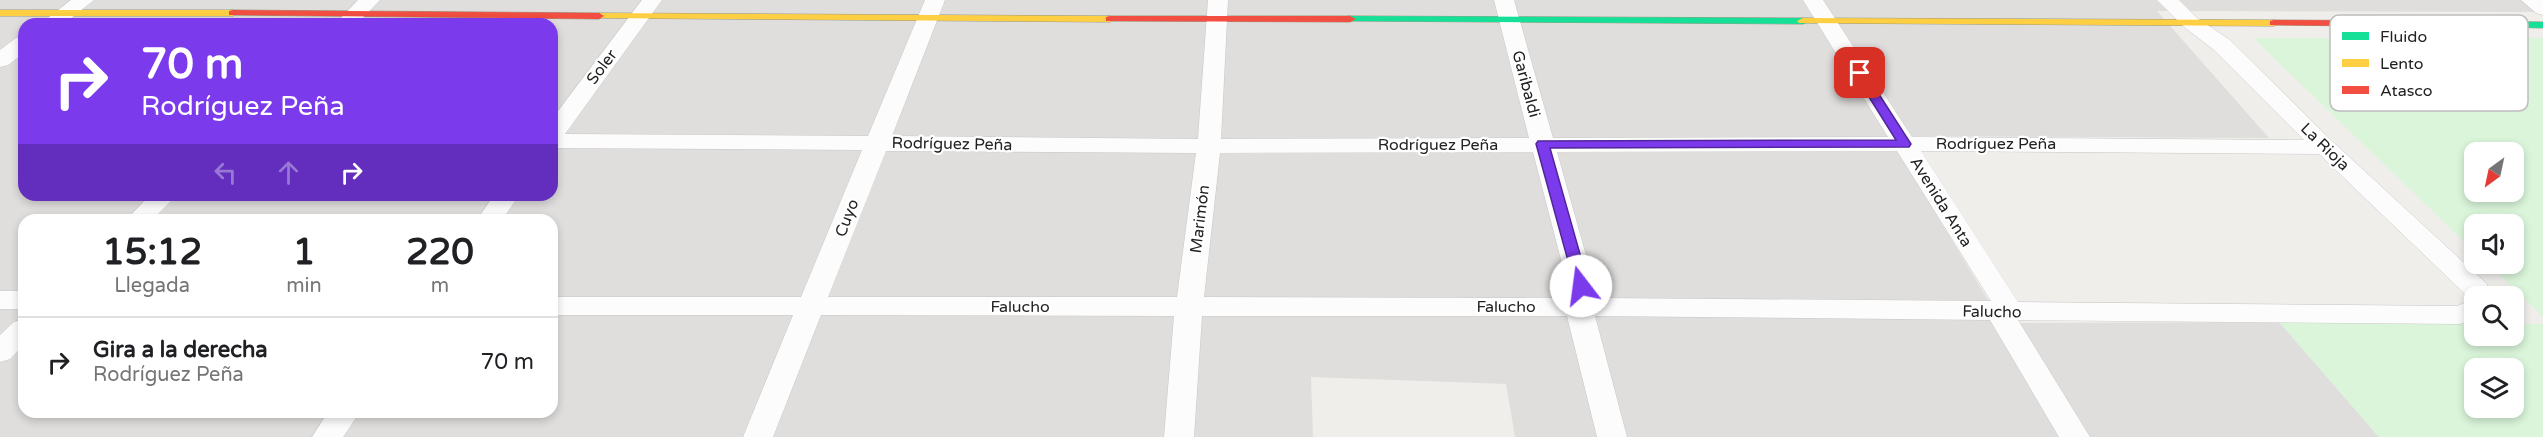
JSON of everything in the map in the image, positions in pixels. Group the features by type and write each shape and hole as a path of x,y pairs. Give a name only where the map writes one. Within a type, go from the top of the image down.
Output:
{"street":[{"path":"59,18 84,0"},
{"name":"Avenida Anta","path":"1813,0 1905,144 2005,312 2075,437"},
{"name":"La Rioja","path":"2168,0 2190,22 2222,45 2325,147 2472,286"},
{"path":"2531,0 2543,9"},
{"path":"101,18 645,9 1218,9 1507,10 1826,21 2330,24"},
{"name":"Soler","path":"558,127 645,9"},
{"name":"Cuyo","path":"758,437 931,9"},
{"name":"Marimón","path":"1179,437 1189,307 1209,146 1218,9"},
{"name":"Garibaldi","path":"1507,10 1583,307 1612,437"},
{"path":"0,13 48,18"},
{"path":"2528,26 2543,26"},
{"path":"0,60 18,46"},
{"name":"Rodríguez Peña","path":"558,141 1209,146 1905,144 2325,147"},
{"path":"144,214 159,201"},
{"path":"493,214 503,201"},
{"path":"0,300 18,300"},
{"name":"Falucho","path":"558,306 1583,307 2005,312 2464,307"},
{"path":"0,352 18,335"},
{"path":"327,437 341,418"}],"shaded area":[{"path":"0,0 2543,0 2543,12 2157,11 2269,138 1889,136 2002,323 2279,322 2379,437 1515,437 1506,384 1311,377 1313,437 0,437"}],"green space":[{"path":"2253,38 2330,38 2330,111 2528,111 2528,38 2543,38 2543,317 2524,299 2524,286 2511,286 2498,274 2524,274 2524,214 2464,214 2464,241"},
{"path":"2279,322 2464,324 2464,346 2524,346 2524,324 2543,324 2543,437 2379,437"}],"traffic: fast":[{"path":"1350,19 1803,21"},
{"path":"2528,25 2543,25"}],"traffic: slow":[{"path":"0,13 233,13"},
{"path":"599,16 1110,19"},
{"path":"1803,21 2274,23"}],"traffic: jam":[{"path":"233,13 599,16"},
{"path":"1110,19 1350,19"},
{"path":"2274,23 2330,23"}],"route":[{"path":"1581,286 1542,144 1905,144 1860,73"}]}
